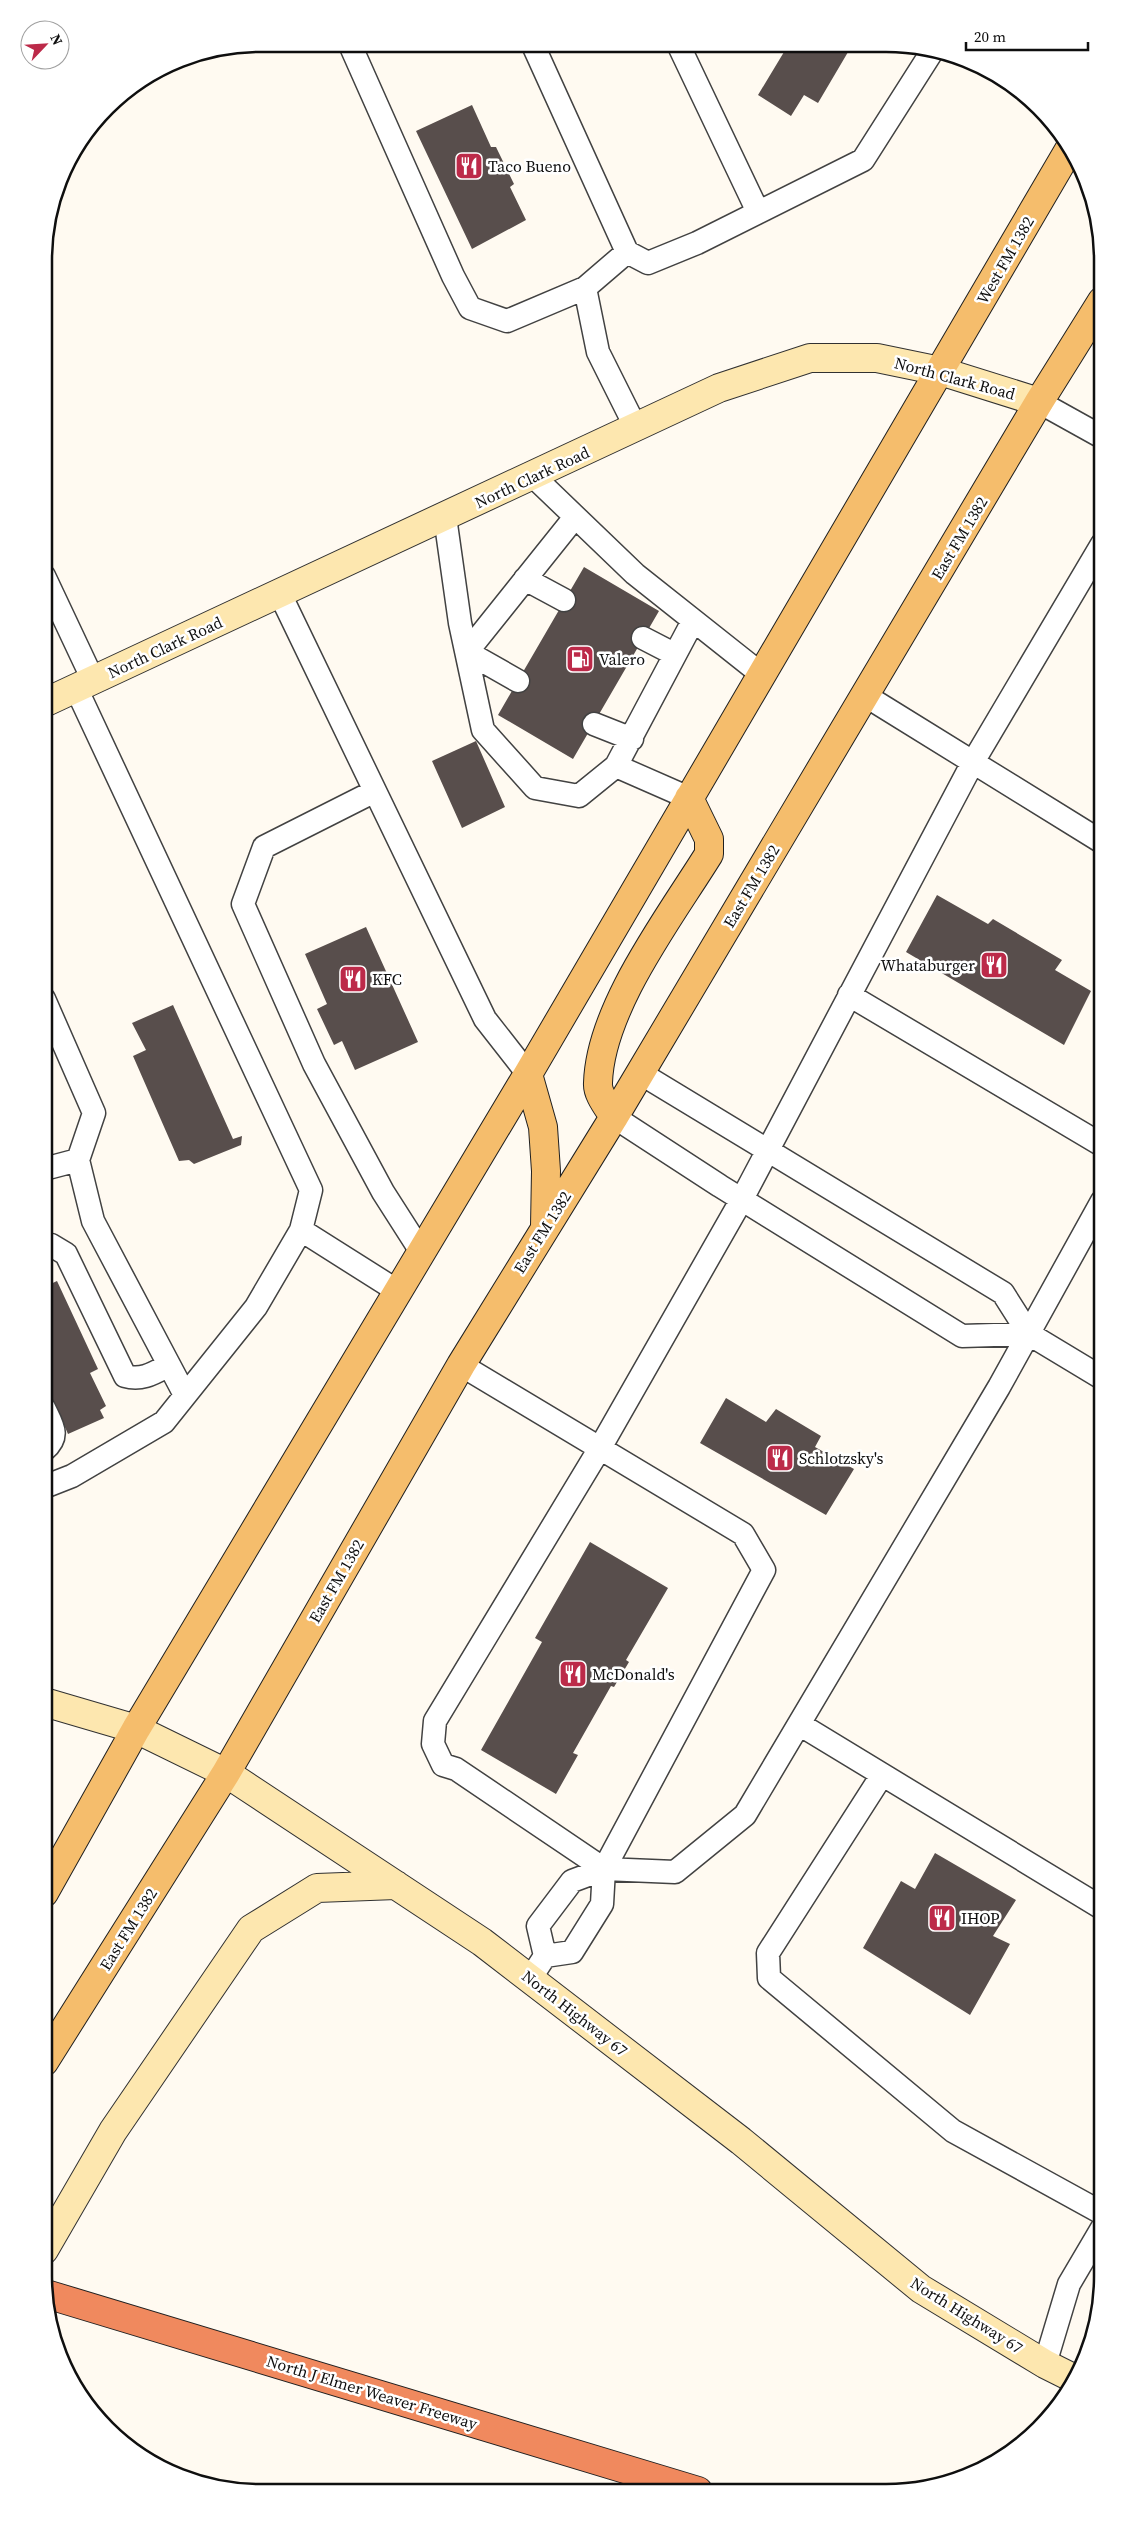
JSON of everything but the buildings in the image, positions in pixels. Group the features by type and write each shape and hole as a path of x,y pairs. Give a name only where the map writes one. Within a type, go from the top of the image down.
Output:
{"highway":[{"path":"53,2292 80,2304"},
{"name":"North J Elmer Weaver Freeway","path":"54,2296 675,2484"}],"main road":[{"name":"West FM 1382","path":"940,371 1065,156"},
{"path":"1039,402 1094,315"},
{"name":"North Clark Road","path":"52,699 719,388 810,358 877,358 940,371 1039,402"},
{"path":"52,1879 136,1729 399,1292 940,371"},
{"name":"East FM 1382","path":"52,2049 226,1774 461,1365 614,1117 866,696 1039,402"},
{"path":"614,1117 598,1084 606,1034 624,990 709,854 709,839 689,798"},
{"path":"528,1074 543,1127 546,1171 545,1226"},
{"name":"North Highway 67","path":"52,1704 136,1729 226,1774 396,1885 482,1942 741,2141 921,2289 1045,2364 1068,2375"},
{"path":"52,2236 113,2131 251,1929 317,1888 396,1885"}],"lane":[{"path":"353,52 453,276 470,308 507,321 585,288 627,252"},
{"path":"536,52 627,252 648,263 698,242 863,160 928,58"},
{"path":"682,52 758,212"},
{"path":"585,288 598,352 636,428"},
{"path":"1039,402 1094,433"},
{"path":"533,476 635,574 761,674"},
{"path":"445,517 482,730 535,788 579,796 616,766 693,621"},
{"path":"467,652 575,517"},
{"path":"604,1869 456,1770 443,1765 433,1744 436,1722 600,1448 742,1199 766,1150 973,762 1094,558"},
{"path":"525,579 564,600"},
{"path":"280,594 485,1019 528,1074"},
{"path":"52,598 84,684 311,1190 301,1230 256,1307 164,1422 72,1476 52,1484"},
{"path":"643,638 674,654"},
{"path":"467,652 518,681"},
{"path":"866,696 1094,837"},
{"path":"594,724 632,739"},
{"path":"616,766 689,798"},
{"path":"375,791 264,847 243,904 314,1064 383,1192 422,1253"},
{"path":"849,995 1094,1140"},
{"path":"52,1017 94,1113 78,1160 93,1221 185,1395"},
{"path":"640,1073 1003,1293 1029,1334 1094,1373"},
{"path":"614,1117 962,1336 1029,1334"},
{"path":"52,1167 78,1160"},
{"path":"530,1979 545,1956 538,1926 572,1881 604,1869 675,1872 745,1816 1029,1334 1094,1216"},
{"path":"301,1230 399,1292"},
{"path":"52,1246 66,1254 125,1376 134,1379 149,1376 170,1365"},
{"path":"461,1365 743,1534 764,1570 604,1869 602,1904 572,1952 545,1956"},
{"path":"52,1428 55,1435 52,1443"},
{"path":"800,1724 1094,1903"},
{"path":"882,1774 768,1953 769,1978 953,2131 1094,2209"},
{"path":"1045,2364 1069,2284 1094,2242"}],"place":[{"name":"Taco Bueno","path":"469,166"},
{"name":"Valero","path":"580,659"},
{"name":"Whataburger","path":"994,965"},
{"name":"KFC","path":"353,979"},
{"name":"Schlotzsky's","path":"780,1458"},
{"name":"McDonald's","path":"573,1674"},
{"name":"IHOP","path":"942,1918"}]}
